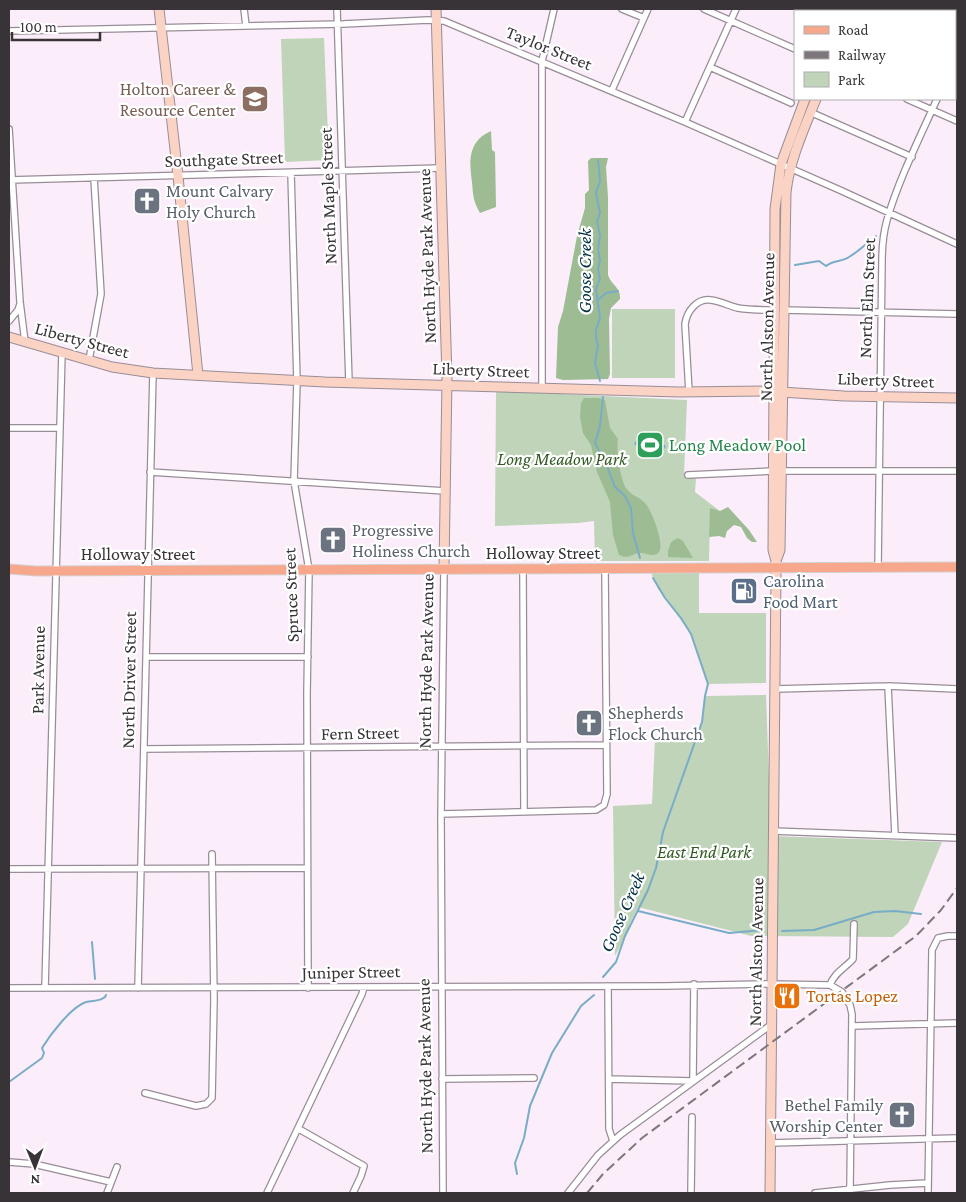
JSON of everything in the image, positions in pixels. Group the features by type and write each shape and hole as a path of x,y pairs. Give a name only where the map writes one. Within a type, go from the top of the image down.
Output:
{"main road":[{"name":"Holloway Street","path":"9,569 36,571 605,569 776,565 878,568 957,567"}],"street":[{"path":"159,9 198,375"},
{"path":"244,9 246,26"},
{"name":"North Maple Street","path":"337,9 349,383"},
{"name":"North Hyde Park Avenue","path":"436,9 448,386 441,747 443,1193"},
{"path":"542,388 542,61 554,9"},
{"path":"622,9 644,18"},
{"path":"612,90 648,9"},
{"path":"704,9 794,49"},
{"path":"685,122 736,9"},
{"name":"Taylor Street","path":"9,31 444,21 612,90 889,212 957,244"},
{"path":"710,67 791,103"},
{"name":"North Alston Avenue","path":"770,1193 776,565 773,550 777,471 778,310 775,209 781,164 805,100"},
{"name":"North Alston Avenue","path":"778,310 785,199 790,168 816,100"},
{"path":"909,100 957,121"},
{"name":"North Elm Street","path":"878,568 882,253 885,228 889,212 937,100"},
{"path":"810,112 912,157"},
{"path":"9,129 10,180 25,342"},
{"name":"Southgate Street","path":"10,180 441,168"},
{"name":"Spruce Street","path":"291,172 297,381 294,481 308,570 308,988"},
{"path":"88,360 101,294 94,178"},
{"path":"689,392 685,324 687,316 693,307 701,302 712,300 740,308 778,310 957,314"},
{"path":"9,321 18,310 20,302"},
{"name":"Liberty Street","path":"9,337 112,367 152,373 349,383 689,392 777,392 880,397 957,398"},
{"name":"Park Avenue","path":"45,988 62,352"},
{"name":"North Driver Street","path":"138,988 152,373"},
{"path":"9,428 59,428"},
{"path":"688,474 777,471 957,471"},
{"path":"150,472 445,490"},
{"path":"523,569 524,811"},
{"path":"441,814 596,810 604,805 607,794 605,569"},
{"path":"146,657 308,657"},
{"path":"888,686 895,835"},
{"path":"775,689 888,686 957,689"},
{"name":"Fern Street","path":"144,750 606,745"},
{"path":"773,831 957,838"},
{"path":"145,1093 196,1106 210,1102 213,1092 212,854"},
{"path":"9,869 308,868"},
{"path":"830,985 836,973 853,959 854,924"},
{"path":"928,1193 932,950 938,938 957,936"},
{"path":"693,1080 694,984"},
{"name":"Juniper Street","path":"9,988 830,985 842,992 852,1009 853,1026"},
{"path":"608,986 609,1130 613,1141"},
{"path":"267,1193 299,1129 364,987"},
{"path":"568,1193 587,1168 613,1141 693,1080 772,1024"},
{"path":"850,1189 853,1026 957,1024"},
{"path":"442,1079 534,1078"},
{"path":"609,1079 693,1080"},
{"path":"691,1193 692,1117"},
{"path":"299,1129 364,1166 353,1193"},
{"path":"770,1142 957,1138"},
{"path":"9,1162 34,1164 111,1182"},
{"path":"106,1193 117,1167"},
{"path":"815,1193 928,1183"}],"green space":[{"path":"324,38 329,160 285,162 281,39"},
{"path":"491,131 492,150 495,152 496,207 480,213 473,194 471,159 474,146 478,140"},
{"path":"591,158 608,158 606,167 608,275 619,292 620,299 611,308 609,319 610,374 608,379 563,380 556,378 558,327 563,311 577,236 585,208 585,194 589,190 588,161"},
{"path":"612,309 675,309 675,378 612,378"},
{"name":"Long Meadow Park","path":"496,391 687,400 684,475 696,478 695,492 733,521 710,519 709,561 595,561 594,521 495,526"},
{"path":"584,398 605,400 610,428 618,439 619,464 622,478 628,490 644,502 650,511 659,534 660,548 657,554 638,553 628,557 619,555 613,535 610,502 597,472 591,445 583,433 580,417 581,403"},
{"path":"728,507 757,542 752,542 747,538 741,527 734,525 727,531 725,538 719,536 709,537 710,508 720,511"},
{"path":"678,538 683,541 693,558 668,557 671,542"},
{"path":"651,573 699,573 699,613 766,613 766,683 708,684 691,634 658,589"},
{"name":"East End Park","path":"766,695 771,836 942,842 908,924 893,937 751,936 638,907 629,925 629,930 615,956 613,806 652,804 655,739 697,738 703,717 705,696"}],"water":[{"name":"Long Meadow Pool","path":"642,431 666,446 658,459 634,444"}],"waterway":[{"name":"Goose Creek","path":"598,160 600,181 596,193 600,213 597,222 600,235 598,249 600,279 596,289 600,318 596,330 598,345 595,363 600,381"},
{"path":"795,265 819,261 826,266 843,260 860,250 876,236"},
{"path":"597,301 606,293 618,291"},
{"name":"Goose Creek","path":"603,397 600,426 595,443 605,461 615,487 625,496 631,508 633,533 640,558"},
{"name":"Goose Creek","path":"603,977 616,962 625,936 648,890 656,868 663,832 702,722 708,684 691,634 653,578"},
{"path":"638,911 729,933 763,930"},
{"path":"782,931 814,930 874,912 895,911 921,914"},
{"path":"92,942 95,979"},
{"path":"9,1082 42,1058 44,1053 42,1048 61,1022 74,1009 86,1002 100,1000 106,995"},
{"name":"Goose Creek","path":"517,1174 515,1163 524,1138 530,1106 552,1053 581,1006 594,995"}],"railway":[{"path":"587,1193 603,1174 642,1138 916,936 941,910 957,888"}],"place":[{"name":"Holton Career & Resource Center","path":"255,99"},
{"name":"Mount Calvary Holy Church","path":"147,201"},
{"name":"Long Meadow Pool","path":"650,445"},
{"name":"Progressive Holiness Church","path":"333,540"},
{"name":"Carolina Food Mart","path":"744,591"},
{"name":"Shepherds Flock Church","path":"589,723"},
{"name":"Tortas Lopez","path":"787,996"},
{"name":"Bethel Family Worship Center","path":"902,1115"}]}
